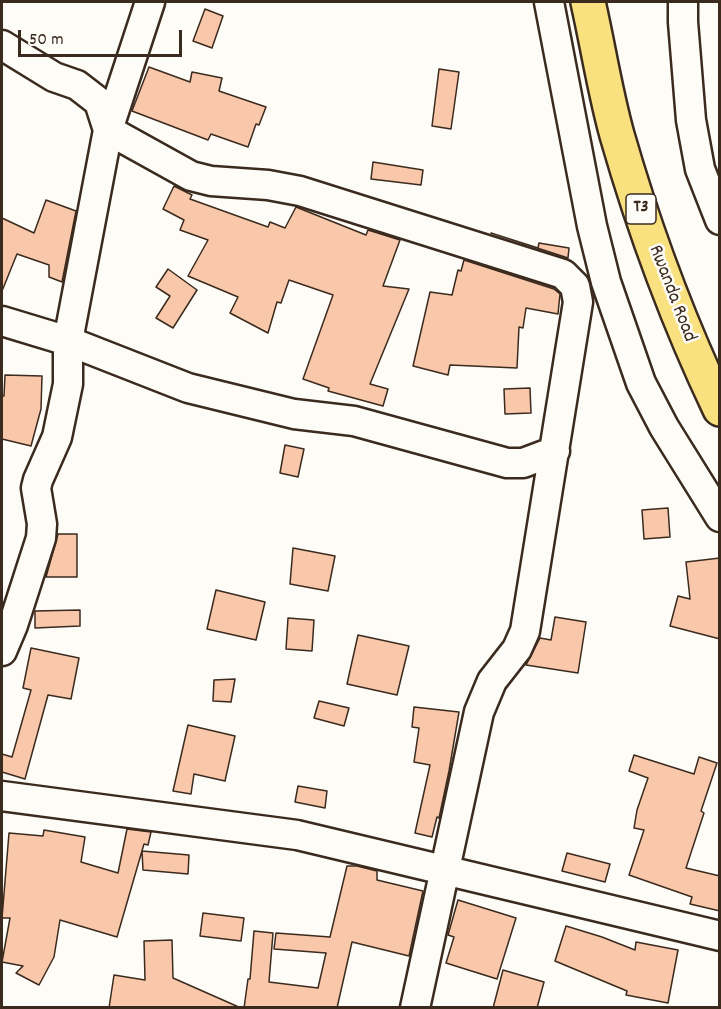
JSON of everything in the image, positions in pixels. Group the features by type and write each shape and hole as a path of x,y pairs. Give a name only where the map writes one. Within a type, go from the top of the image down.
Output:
{"highway":[{"name":"Rwanda Road","path":"588,2 617,133 652,244 692,350 720,409"}],"street":[{"path":"2,651 13,625 41,538 42,524 36,488 57,437 66,394 68,341 108,130 150,2"},
{"path":"549,2 592,226 606,282 641,383 664,427 720,517"},
{"path":"683,2 682,22 690,120 710,166 720,220"},
{"path":"2,45 54,77 78,85 99,102 108,130 191,176 211,181 268,185 300,191 563,274 574,286 578,302 525,631 517,650 492,681 479,712 415,1008"},
{"path":"2,321 68,341 188,388 294,414 354,421 507,463 523,463 555,451"},
{"path":"2,796 297,835 720,936"}],"building":[{"path":"205,9 223,16 212,48 193,41"},
{"path":"149,67 190,82 192,72 222,78 219,91 266,107 259,125 256,124 248,147 211,134 208,140 132,111"},
{"path":"439,69 459,72 451,129 432,126"},
{"path":"373,162 423,170 421,185 371,179"},
{"path":"174,186 192,195 190,199 268,227 270,222 285,228 296,207 366,235 368,230 400,240 383,286 409,289 370,384 388,389 383,406 328,391 329,388 303,379 333,295 289,280 281,303 277,302 268,333 230,313 238,297 188,276 208,240 180,230 184,220 163,209"},
{"path":"46,200 76,211 62,282 49,277 49,265 17,254 2,291 2,218 34,233"},
{"path":"491,233 538,248 539,243 569,248 568,258"},
{"path":"464,260 554,289 560,294 558,314 526,308 523,328 519,327 517,368 450,365 448,375 413,366 430,292 452,295 458,270 461,271"},
{"path":"168,269 197,290 173,328 156,318 170,296 156,287"},
{"path":"5,375 42,376 41,409 31,446 2,439 2,396 4,396"},
{"path":"530,388 531,413 505,414 504,389"},
{"path":"285,445 304,449 298,477 280,473"},
{"path":"668,508 670,537 644,539 642,510"},
{"path":"58,534 77,534 77,577 46,577"},
{"path":"293,548 335,556 328,591 290,584"},
{"path":"720,558 720,639 670,626 678,596 690,599 686,562"},
{"path":"216,590 265,602 256,640 207,629"},
{"path":"80,610 80,626 35,628 35,611"},
{"path":"555,617 586,622 578,673 526,665 540,638 551,640"},
{"path":"288,618 314,620 312,651 286,649"},
{"path":"358,635 409,646 397,695 347,684"},
{"path":"31,648 79,658 71,699 48,695 25,779 2,772 2,754 12,757 31,690 23,688"},
{"path":"235,679 231,702 213,701 214,680"},
{"path":"319,701 349,708 344,726 314,718"},
{"path":"414,707 459,712 439,818 437,817 432,837 415,833 430,765 414,762 419,728 412,727"},
{"path":"188,725 235,736 225,781 194,774 191,794 173,791"},
{"path":"634,755 694,774 699,757 717,763 686,868 720,876 720,911 690,904 692,897 629,875 644,830 634,828 637,810 648,778 629,771"},
{"path":"298,786 327,791 325,808 295,802"},
{"path":"127,829 151,832 148,845 144,844 117,937 60,920 54,957 39,985 16,973 23,966 2,962 10,918 2,918 9,833 43,836 44,830 85,837 81,862 118,873"},
{"path":"142,851 189,855 188,874 143,870"},
{"path":"567,853 610,864 605,882 562,871"},
{"path":"347,866 377,871 377,880 423,891 409,956 352,942 337,1008 244,1008 248,979 250,979 254,931 273,933 269,982 318,988 326,953 274,949 276,933 330,937"},
{"path":"458,900 516,918 497,979 446,963 454,937 448,935"},
{"path":"203,913 244,918 241,941 200,936"},
{"path":"566,926 635,950 636,942 678,950 668,1003 626,995 627,991 555,961"},
{"path":"172,940 173,978 241,1008 109,1008 114,975 145,980 144,941"},
{"path":"503,970 544,982 537,1008 493,1008"}]}
